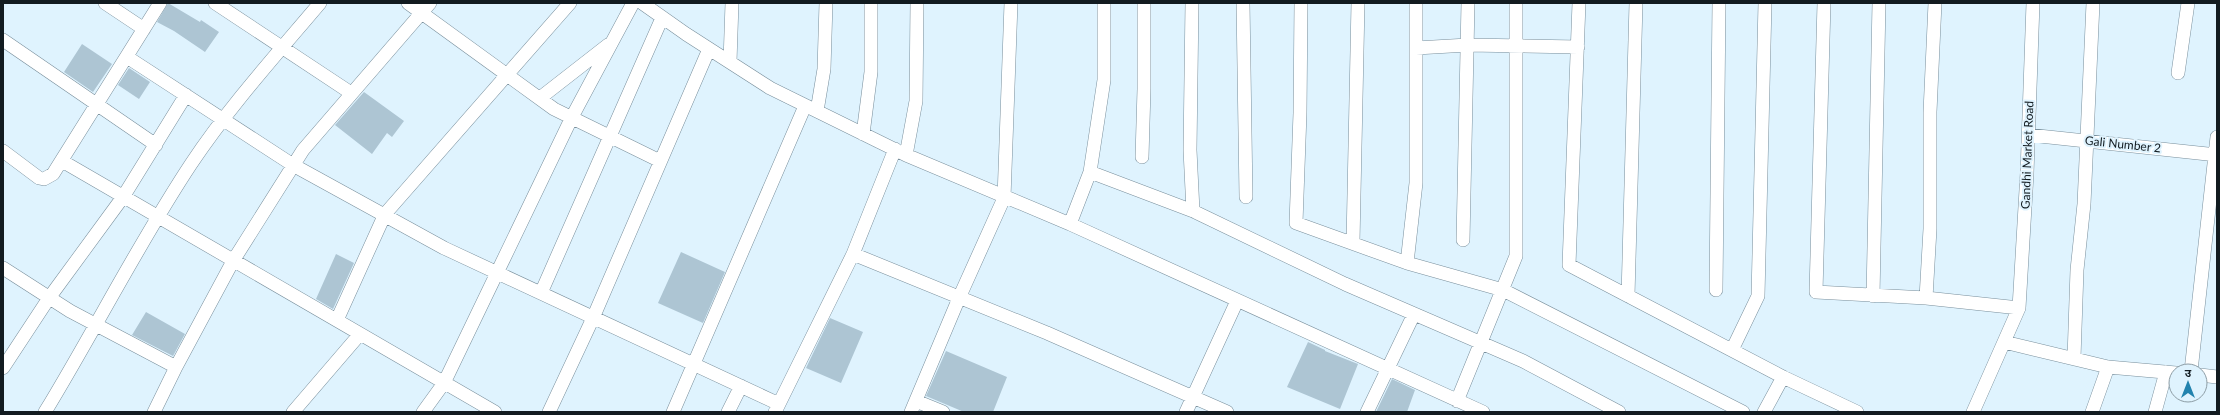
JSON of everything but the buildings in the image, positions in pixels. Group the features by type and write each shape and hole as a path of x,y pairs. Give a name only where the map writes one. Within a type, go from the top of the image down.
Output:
{"street":[{"path":"105,3 144,30"},
{"path":"3,151 39,178 44,179 53,174 98,105 160,3"},
{"path":"215,3 351,93"},
{"path":"45,412 95,324 191,164 224,120 320,3"},
{"path":"408,3 426,7 508,75 554,109 660,162"},
{"path":"337,320 385,214 570,3"},
{"path":"423,412 444,383 572,118 633,3"},
{"path":"642,3 662,18 770,88 900,152 1004,198 1070,224 1483,412"},
{"path":"730,62 732,3"},
{"path":"673,412 692,364 811,108 824,69 826,3"},
{"path":"863,134 871,72 871,3"},
{"path":"127,57 293,165 385,214 444,248 740,386 777,408 853,254 900,152 916,101 917,3"},
{"path":"943,412 914,407 959,298 1004,198 1011,3"},
{"path":"1070,224 1090,172 1104,80 1104,3"},
{"path":"1142,157 1144,3"},
{"path":"1192,3 1190,150 1193,211"},
{"path":"1243,3 1246,197"},
{"path":"1301,3 1300,113 1296,223 1353,242 1408,263 1503,290 1743,412"},
{"path":"1353,242 1358,3"},
{"path":"1408,263 1416,183 1416,3"},
{"path":"1463,240 1468,3"},
{"path":"1457,401 1516,256 1516,3"},
{"path":"1579,3 1569,265 1783,377 1857,412"},
{"path":"1628,296 1636,3"},
{"path":"1716,290 1719,3"},
{"path":"1732,350 1758,296 1765,3"},
{"path":"1824,3 1816,292 1926,298 2019,308 1973,412"},
{"path":"1874,296 1879,3"},
{"path":"1926,298 1930,229 1930,112 1935,3"},
{"name":"Gandhi Market Road","path":"2019,308 2029,135 2033,3"},
{"path":"2074,358 2077,270 2084,204 2093,3"},
{"path":"2178,73 2188,3"},
{"path":"154,412 176,367 233,261 303,150 426,7"},
{"path":"540,293 662,18"},
{"path":"3,40 156,145"},
{"path":"540,98 612,42"},
{"path":"1416,48 1468,45 1578,47"},
{"path":"549,412 593,318 709,49"},
{"path":"3,368 49,298 123,197 186,95"},
{"name":"Gali Number 2","path":"2029,135 2216,155"},
{"path":"2192,363 2217,137"},
{"path":"62,161 493,411"},
{"path":"1090,172 1193,211 1346,284 1524,361 1619,412"},
{"path":"853,254 1046,333 1227,412"},
{"path":"3,268 49,298 176,367"},
{"path":"1186,412 1237,301"},
{"path":"1367,412 1414,314"},
{"path":"293,412 360,334"},
{"path":"2004,342 2108,366 2168,372"},
{"path":"2092,412 2108,366"},
{"path":"1764,412 1783,377"},
{"path":"2155,412 2168,380"},
{"path":"728,412 740,386"}]}
